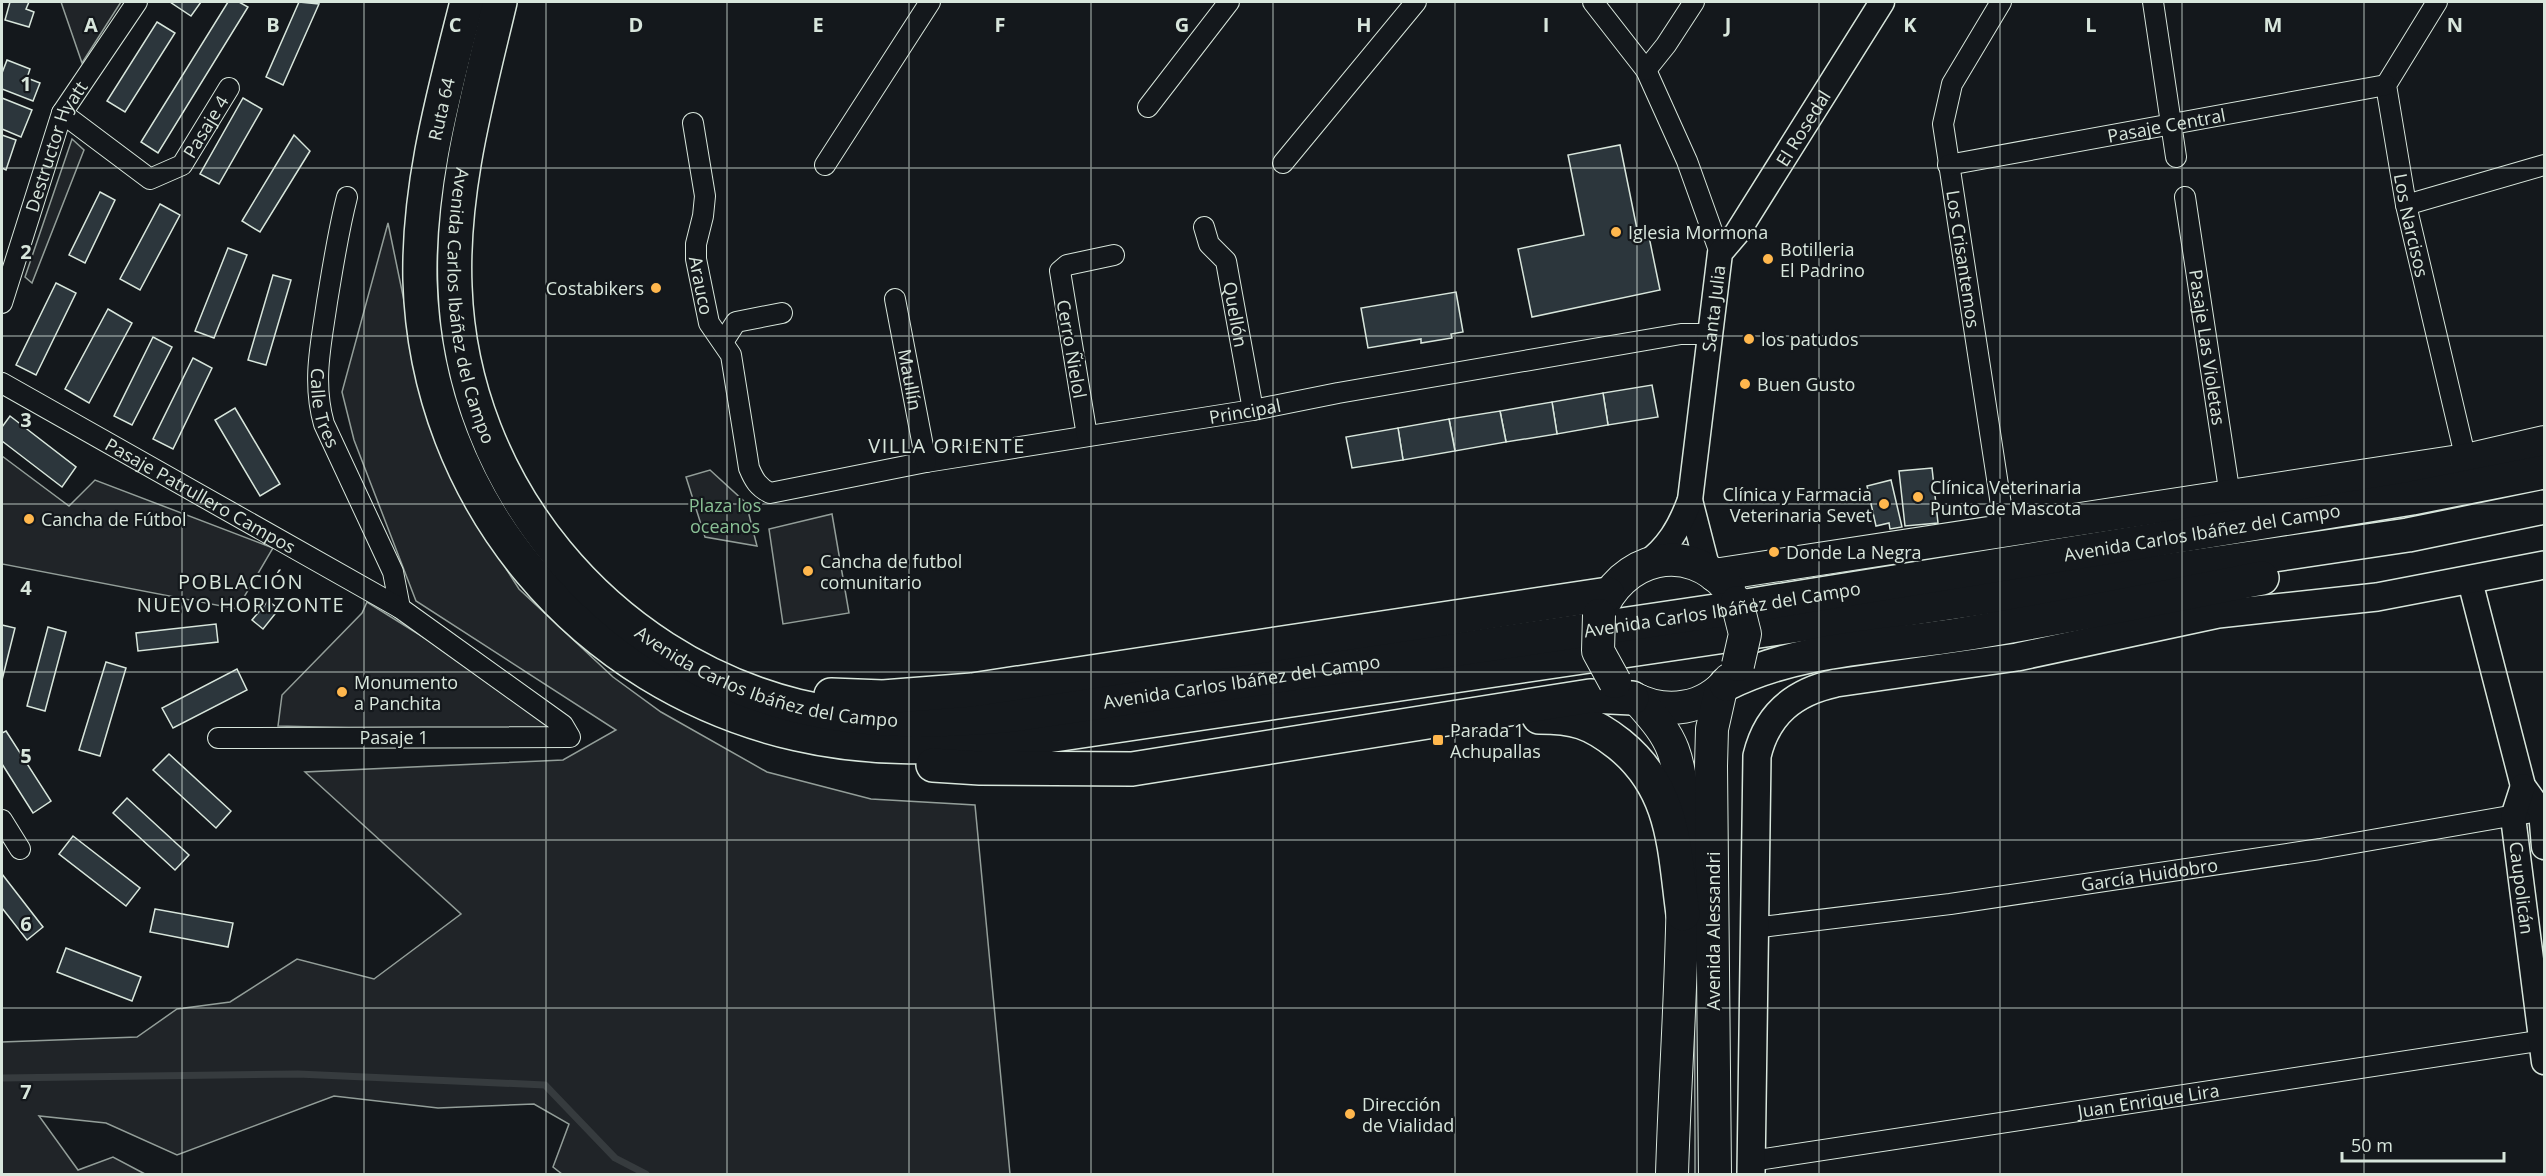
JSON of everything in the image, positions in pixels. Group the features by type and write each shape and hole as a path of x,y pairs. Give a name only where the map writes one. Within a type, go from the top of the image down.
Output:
{"highway":[{"name":"Ruta 64","path":"420,219 436,125 467,2"},
{"name":"Avenida Carlos Ibáñez del Campo","path":"500,2 466,152 456,230 455,290 458,318 475,403 499,464 516,496 562,561 589,589 641,633 696,668 728,683 800,707 880,720 936,721 1014,715 1733,608 2412,498 2544,472"},
{"name":"Avenida Carlos Ibáñez del Campo","path":"420,219 420,283 424,320 438,396 449,433 468,478 502,536 525,566 576,620 605,643 646,670 740,716 797,734 832,741 937,748 1006,742 2408,536 2544,507"},
{"path":"2457,526 2544,519"},
{"path":"1728,679 1804,657 2040,621 2299,571 2369,551 2408,536"},
{"path":"728,683 837,695 927,695 1604,604"},
{"path":"832,741 886,756 949,767 1132,769 1590,696 1629,694"},
{"path":"1472,716 1569,717 1604,732 1626,750 1655,783 1669,816 1683,914"}],"main road":[{"name":"Avenida Carlos Ibáñez del Campo","path":"1711,572 2005,531 2466,460 2544,442"},
{"path":"1662,560 1681,561 1711,572 1728,587 1737,602 1745,634 1728,679 1702,701 1682,708 1660,708 1629,694 1598,651 1604,604 1620,580 1644,565 1662,560"},
{"path":"1751,1168 1757,756 1760,742 1773,718 1795,697 1830,685 2017,657 2218,614 2346,602 2470,581 2544,565"},
{"name":"Avenida Alessandri","path":"1714,1174 1712,729 1728,679"},
{"name":"Avenida Alessandri","path":"1629,694 1663,729 1673,750 1679,776 1683,815 1683,914 1672,1174"}],"street":[{"name":"Destructor Hyatt","path":"2,296 62,113 137,2"},
{"path":"825,165 930,2"},
{"path":"1148,107 1229,2"},
{"path":"1283,163 1416,2"},
{"name":"Santa Julia","path":"1593,2 1646,70 1687,161 1720,253 1690,500 1676,533 1656,556 1644,565"},
{"path":"1646,70 1666,45 1694,2"},
{"name":"El Rosedal","path":"1720,253 1737,233 1882,2"},
{"name":"Los Crisantemos","path":"2001,2 1947,97 1942,124 2005,531"},
{"path":"2153,2 2176,157"},
{"path":"2386,85 2437,2"},
{"name":"Pasaje Central","path":"1948,165 2386,85"},
{"name":"Los Narcisos","path":"2386,85 2406,205 2466,460"},
{"name":"Pasaje 4","path":"62,113 150,179 182,165 229,88"},
{"name":"Arauco","path":"693,123 705,196 696,244 696,259 709,323 731,355 735,369 749,468 753,480 770,493 781,493"},
{"path":"2406,205 2544,165"},
{"name":"Calle Tres","path":"347,197 336,239 316,375 317,402 324,424 393,572 400,608"},
{"name":"Pasaje Las Violetas","path":"2185,197 2230,496"},
{"name":"Quellón","path":"1204,227 1209,244 1226,261 1253,410"},
{"name":"Cerro Ñielol","path":"1087,436 1060,284 1060,271 1067,265 1113,255"},
{"name":"Maullín","path":"895,299 926,462"},
{"path":"723,342 736,322 783,314"},
{"name":"Principal","path":"781,493 926,462 1253,410 1338,393 1681,334 1709,334"},
{"name":"Pasaje Patrullero Campos","path":"2,383 400,608 563,725 570,737"},
{"name":"Santa Julia","path":"1690,500 1711,572"},
{"path":"2470,581 2523,786 2543,811"},
{"name":"Pasaje 1","path":"218,738 570,737"},
{"name":"Caupolicán","path":"2523,786 2513,817 2543,1048"},
{"name":"Caupolicán","path":"2543,811 2544,847"},
{"name":"García Huidobro","path":"1754,928 1950,904 2308,851 2543,811"},
{"path":"2,820 20,849"},
{"name":"Juan Enrique Lira","path":"1751,1168 2543,1048"}],"green space":[{"path":"61,2 121,2 82,63"},
{"path":"72,139 84,150 32,283 25,277"},
{"path":"388,223 422,388 467,508 519,589 613,677 661,712 767,772 871,799 975,805 1010,1174 562,1174 553,1167 569,1124 534,1104 438,1108 334,1096 177,1155 106,1123 39,1116 78,1170 113,1157 145,1174 2,1174 2,1042 137,1037 177,1009 230,1002 297,959 374,979 461,914 305,772 563,760 616,730 416,601 354,440 342,392"},
{"path":"2,456 69,506 95,480 273,548 237,609 2,564"},
{"name":"Plaza los oceanos","path":"710,470 746,503 757,546 705,537 686,477"},
{"name":"Cancha de futbol comunitario","path":"832,514 849,613 783,624 769,529"},
{"path":"367,602 468,665 563,733 278,726 282,695 362,613"},
{"path":"1699,761 1704,1174 1695,1174 1693,763"}],"building":[{"path":"10,2 29,2 26,9 34,12 29,27 5,20"},
{"path":"170,2 201,2 191,16"},
{"path":"228,2 239,2 248,7 158,153 141,142"},
{"path":"299,2 319,4 283,85 266,77"},
{"path":"157,22 175,33 125,112 107,101"},
{"path":"7,60 30,69 27,78 40,83 33,101 2,89 2,73"},
{"path":"2,98 32,110 21,137 2,129"},
{"path":"243,98 262,109 219,184 200,174"},
{"path":"2,135 16,140 6,170 2,168"},
{"path":"294,135 310,151 260,232 242,221"},
{"name":"Iglesia Mormona","path":"1620,145 1637,229 1647,227 1660,290 1532,317 1518,249 1584,235 1568,155"},
{"path":"100,192 115,200 85,263 69,255"},
{"path":"160,204 180,215 140,290 120,279"},
{"path":"228,248 247,255 214,338 195,331"},
{"path":"273,275 291,280 266,365 248,360"},
{"path":"56,283 76,293 36,375 16,365"},
{"path":"1456,292 1463,332 1451,334 1452,338 1421,343 1421,339 1368,348 1361,308"},
{"path":"108,309 132,323 89,403 65,389"},
{"path":"153,337 172,347 132,425 114,416"},
{"path":"193,358 212,368 173,449 153,439"},
{"path":"1652,385 1658,417 1608,425 1603,393"},
{"path":"1603,393 1608,425 1557,434 1552,402"},
{"path":"1552,402 1557,434 1506,442 1500,411"},
{"path":"235,408 280,484 260,496 215,420"},
{"path":"1500,411 1506,442 1455,451 1449,419"},
{"path":"10,416 76,467 62,487 2,441 2,427"},
{"path":"1449,419 1455,451 1403,460 1398,428"},
{"path":"1398,428 1403,460 1352,468 1346,437"},
{"name":"Clínica Veterinaria Punto de Mascota","path":"1932,468 1938,523 1905,526 1899,471"},
{"name":"Clínica y Farmacia Veterinaria Sevet","path":"1891,480 1902,527 1890,529 1889,523 1876,526 1867,486"},
{"path":"268,601 279,609 263,629 252,620"},
{"path":"216,624 218,642 138,651 136,633"},
{"path":"2,625 15,628 2,680"},
{"path":"48,627 66,632 45,711 27,706"},
{"path":"106,662 126,668 100,756 79,750"},
{"path":"237,669 247,690 173,728 162,708"},
{"path":"6,731 51,801 33,813 2,764 2,733"},
{"path":"169,754 231,811 216,828 153,770"},
{"path":"127,798 189,855 175,870 113,813"},
{"path":"73,836 140,888 126,906 59,854"},
{"path":"2,874 43,927 27,940 2,908"},
{"path":"155,909 233,923 228,947 150,932"},
{"path":"66,948 141,977 132,1001 57,972"}],"waterway":[{"path":"2,1078 298,1074 545,1085 615,1158 646,1174"}],"place":[{"name":"Iglesia Mormona","path":"1616,232"},
{"name":"Botilleria El Padrino","path":"1768,259"},
{"name":"Costabikers","path":"656,288"},
{"name":"los patudos","path":"1749,339"},
{"name":"Buen Gusto","path":"1745,384"},
{"name":"Clínica Veterinaria Punto de Mascota","path":"1918,497"},
{"name":"Clínica y Farmacia Veterinaria Sevet","path":"1884,504"},
{"name":"Cancha de Fútbol","path":"29,519"},
{"name":"Donde La Negra","path":"1774,552"},
{"name":"Cancha de futbol comunitario","path":"808,571"},
{"name":"Monumento a Panchita","path":"342,692"},
{"name":"Parada 1 Achupallas","path":"1438,740"},
{"name":"Dirección de Vialidad","path":"1350,1114"}],"district":[{"name":"VILLA ORIENTE","path":"947,445"},
{"name":"POBLACIÓN NUEVO HORIZONTE","path":"241,592"}]}
